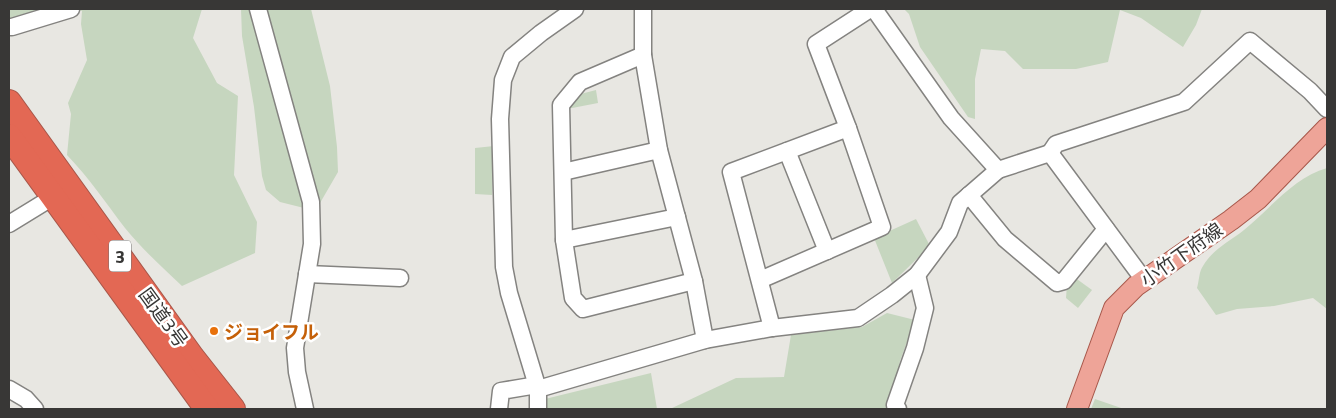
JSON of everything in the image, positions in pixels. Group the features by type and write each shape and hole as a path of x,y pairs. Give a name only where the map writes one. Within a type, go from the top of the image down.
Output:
{"highway":[{"name":"国道3号","path":"9,102 192,356 233,409"},
{"name":"国道3号","path":"9,136 207,409"}],"main road":[{"name":"小竹下府線","path":"1077,409 1114,308 1136,286 1258,199 1327,128"}],"street":[{"path":"9,27 71,9"},
{"path":"258,9 311,202 312,244 295,348 297,372 305,409"},
{"path":"538,409 538,387 509,293 504,267 500,119 503,80 512,57 541,33 575,9"},
{"path":"642,9 643,55 659,150 694,281 705,340"},
{"path":"760,280 882,227 848,128 816,44 870,9"},
{"path":"874,9 951,118 998,170"},
{"path":"499,409 501,391 538,387 705,340 772,328 858,318 917,275 949,232 960,203 998,170 1050,153 1056,144 1184,102 1250,41 1310,91 1327,109"},
{"path":"643,55 580,82 562,105 564,240 573,298 583,309 694,281"},
{"path":"772,328 731,172 848,128"},
{"path":"563,172 659,150"},
{"path":"787,151 827,251"},
{"path":"1050,153 1144,280"},
{"path":"968,196 1005,239 1057,283 1064,281 1106,229"},
{"path":"9,224 53,197"},
{"path":"564,240 677,217"},
{"path":"307,274 400,278"},
{"path":"898,409 895,405 915,348 925,308 917,275"},
{"path":"9,389 26,399 35,409"}],"green space":[{"path":"9,9 55,9 9,22"},
{"path":"71,9 202,9 193,38 217,83 238,96 234,175 257,222 255,253 182,286 132,236 67,155 71,114 68,103 87,60 81,24 82,11"},
{"path":"241,9 311,9 330,86 337,147 338,172 320,203 304,208 280,202 266,190 262,176 254,107 242,36"},
{"path":"904,9 1202,9 1196,25 1183,47 1141,18 1120,10 1108,62 1076,69 1023,69 1005,51 981,49 975,79 975,119 968,117 920,47 909,14"},
{"path":"596,90 598,103 567,109 573,96"},
{"path":"494,146 492,195 475,194 475,148"},
{"path":"1327,168 1327,309 1313,298 1274,306 1237,309 1216,315 1197,288 1202,268 1207,260 1216,250 1254,222 1293,186 1315,172"},
{"path":"916,219 930,246 892,283 874,238"},
{"path":"1074,277 1092,290 1078,308 1066,298 1067,285"},
{"path":"887,313 915,320 900,361 892,409 670,409 736,378 784,377 791,335 862,327"},
{"path":"651,373 657,409 546,409 545,399"},
{"path":"1095,399 1124,409 1091,409"}],"place":[{"name":"ジョイフル","path":"214,331"}]}
